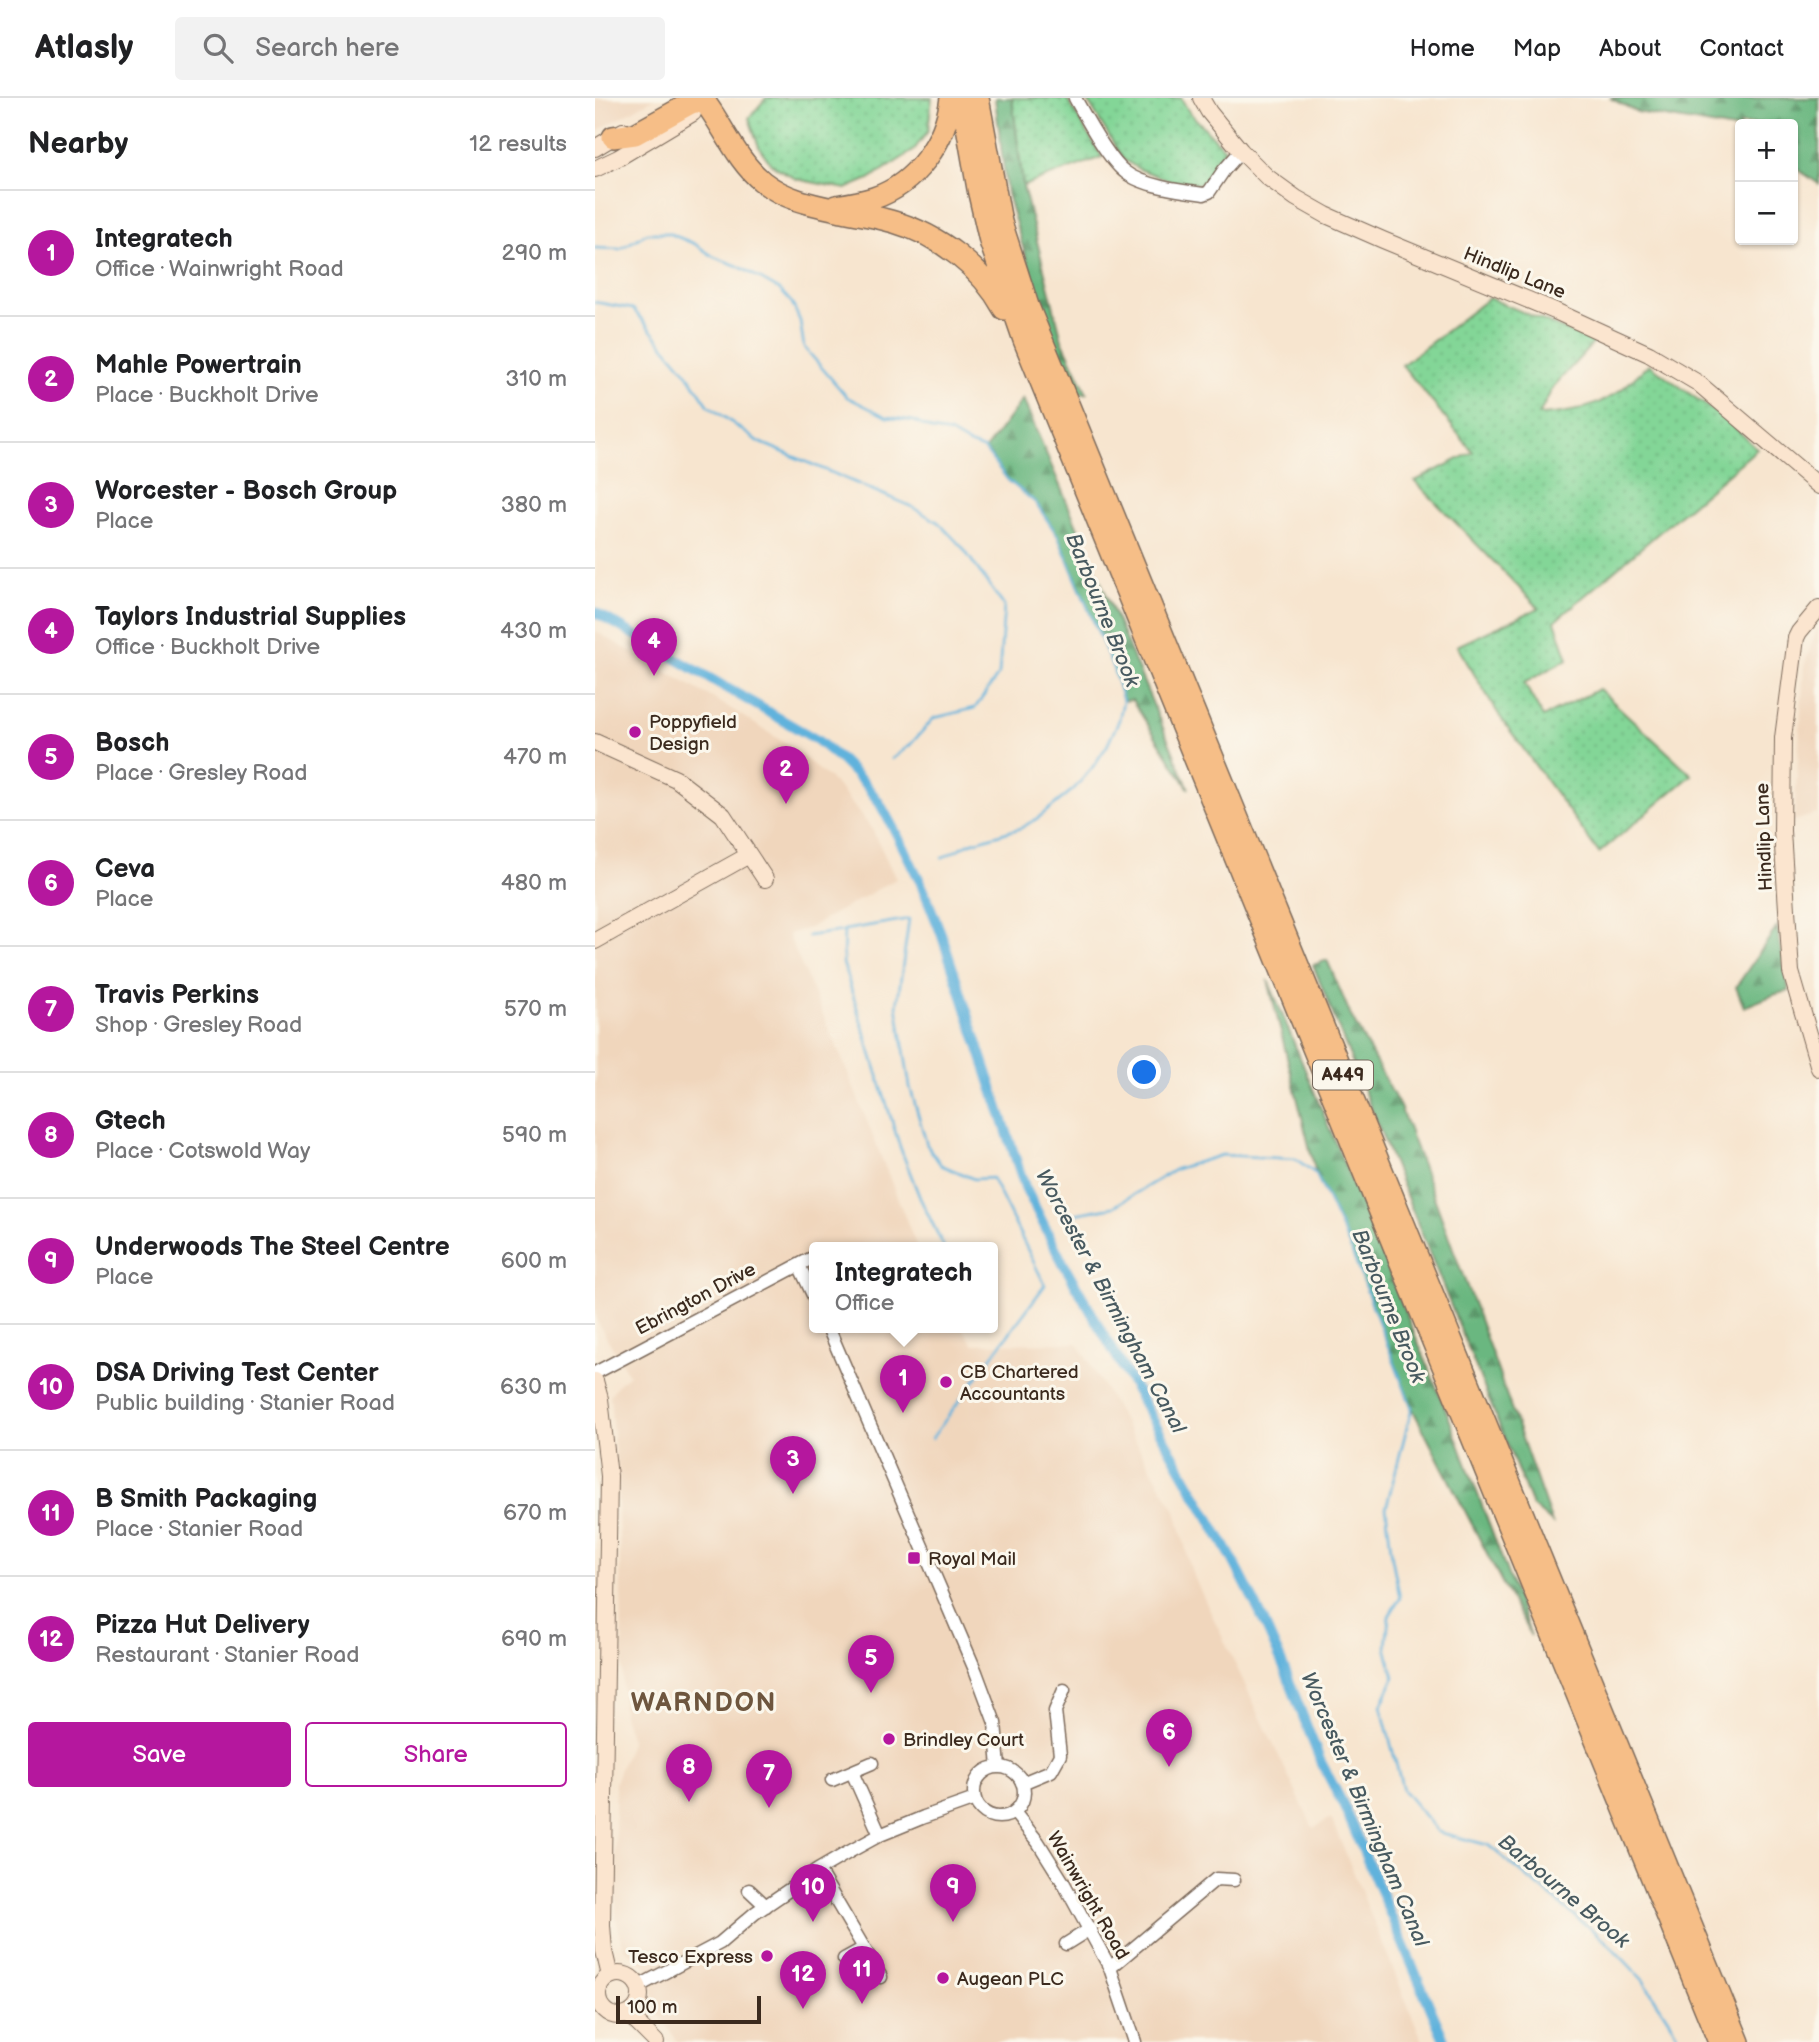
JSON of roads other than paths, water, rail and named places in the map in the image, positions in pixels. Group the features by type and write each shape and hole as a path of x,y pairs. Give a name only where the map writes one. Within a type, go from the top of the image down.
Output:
{"highway":[{"path":"827,208 875,198 908,179 932,151 946,120 951,98"},
{"name":"A449","path":"962,98 990,241 1024,340 1719,2042"},
{"name":"A449","path":"978,98 1001,222 1028,306 1739,2042"},
{"path":"604,142 635,134 689,104 706,101 740,157 763,183 791,198 895,222 946,246 964,260 988,286 1024,340"}],"street":[{"path":"604,142 680,98"},
{"path":"1075,98 1112,159 1125,172 1139,180 1204,194 1209,192 1241,151"},
{"name":"Hindlip Lane","path":"1201,98 1241,151 1267,177 1296,198 1326,215 1555,311 1649,354 1698,383 1819,486"},
{"path":"595,169 618,158 706,101"},
{"name":"Hindlip Lane","path":"1819,608 1796,638 1783,737 1782,831 1791,972 1819,1068"},
{"path":"595,742 676,779 723,815 765,879"},
{"path":"595,942 749,855"},
{"name":"Ebrington Drive","path":"595,1373 809,1260"},
{"path":"799,1265 809,1286"},
{"path":"831,1333 976,1672 995,1723 999,1767"},
{"path":"595,1381 600,1399 609,1476 602,1925 610,1976"},
{"path":"1022,1783 1051,1771 1060,1755 1055,1711 1064,1690"},
{"path":"832,1780 872,1763"},
{"path":"999,1767 1013,1772 1022,1783 1023,1799 1014,1812 999,1816 985,1812 975,1799 975,1784 979,1777 991,1768 999,1767"},
{"path":"852,1772 880,1835"},
{"path":"639,1986 720,1943 766,1906 818,1870 880,1835 924,1816 975,1799"},
{"name":"Wainwright Road","path":"1014,1812 1038,1842 1110,1968 1135,2042"},
{"path":"818,1870 881,1977"},
{"path":"1110,1968 1216,1879 1234,1880"},
{"path":"749,1890 766,1906"},
{"path":"1066,1944 1090,1930"},
{"path":"844,1959 864,1948"},
{"path":"623,1974 635,1980 639,1986 641,1992 638,2006 629,2015 610,2015 598,2008 598,1993 604,1980 610,1976 623,1974"},
{"path":"629,2015 656,2042"}],"waterway":[{"name":"Barbourne Brook","path":"595,248 620,249 647,233 668,233 695,244 714,257 738,266 780,290 792,303 800,321 804,347 847,397 887,417 914,421 932,430 950,433 985,450 1008,480 1036,503 1058,536 1113,668 1123,701 1119,720 1107,746 1092,768 1074,789 1038,818 1021,828 970,843 942,858"},
{"path":"595,302 633,309 686,372 709,406 757,441 910,506 938,522 962,547 1004,606 999,674 975,708 934,718 910,745 892,759"},
{"name":"Worcester & Birmingham Canal","path":"595,612 817,740 841,760 879,802 920,881 941,933 1025,1187 1062,1261 1233,1560 1260,1613 1320,1760 1344,1806 1445,2042"},
{"name":"Barbourne Brook","path":"932,1438 1045,1285 992,1178 974,1179 941,1165 927,1145 910,1087 897,1006 909,919 844,930 843,963 900,1147 920,1198 942,1242"},
{"path":"808,936 843,931"},
{"name":"Barbourne Brook","path":"1063,1216 1113,1207 1176,1169 1222,1155 1296,1159 1316,1174 1349,1245 1412,1408 1386,1508 1400,1598 1389,1616 1386,1647 1394,1677 1381,1706 1403,1790 1438,1832 1488,1845 1607,1942 1643,1980 1675,2030 1679,2042"}],"place":[{"name":"Taylors Industrial Supplies","path":"654,676"},
{"name":"Poppyfield Design","path":"635,732"},
{"name":"Mahle Powertrain","path":"786,804"},
{"name":"CB Chartered Accountants","path":"946,1382"},
{"name":"Integratech","path":"903,1413"},
{"name":"Worcester - Bosch Group","path":"793,1494"},
{"name":"Royal Mail","path":"914,1558"},
{"name":"Bosch","path":"871,1693"},
{"name":"Brindley Court","path":"889,1739"},
{"name":"Ceva","path":"1169,1767"},
{"name":"Gtech","path":"689,1802"},
{"name":"Travis Perkins","path":"769,1808"},
{"name":"DSA Driving Test Center","path":"813,1922"},
{"name":"Underwoods The Steel Centre","path":"953,1922"},
{"name":"Tesco Express","path":"767,1956"},
{"name":"Augean PLC","path":"943,1978"},
{"name":"B Smith Packaging","path":"862,2004"},
{"name":"Pizza Hut Delivery","path":"803,2009"}],"district":[{"name":"WARNDON","path":"704,1702"}]}
